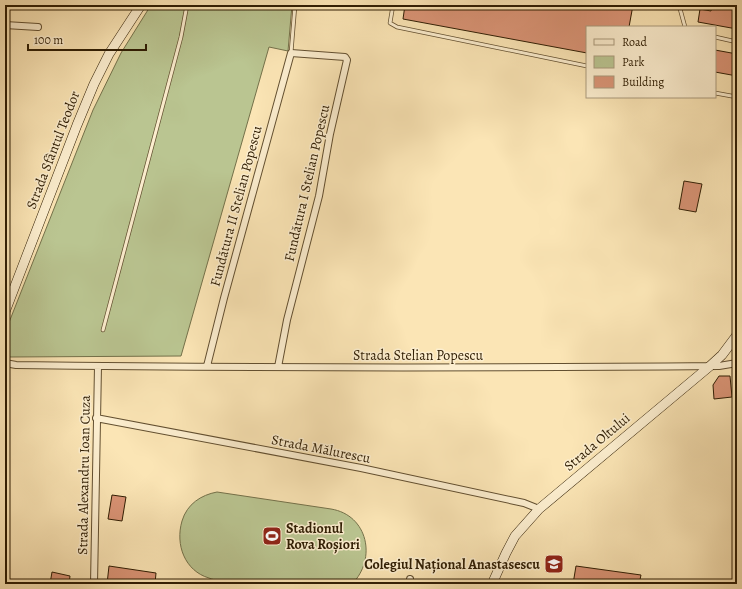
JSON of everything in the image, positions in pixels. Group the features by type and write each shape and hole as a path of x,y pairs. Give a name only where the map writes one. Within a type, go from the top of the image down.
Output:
{"main road":[{"name":"Strada Sfântul Teodor","path":"5,312 94,84 109,54 141,5"},
{"name":"Strada Oltului","path":"492,584 515,536 539,509 710,366 737,335"}],"street":[{"path":"5,25 38,27"},
{"name":"Fundătura II Stelian Popescu","path":"207,366 228,283 291,53"},
{"name":"Fundătura I Stelian Popescu","path":"278,367 287,320 319,196 330,134 347,60 345,57 291,53"},
{"name":"Strada Stelian Popescu","path":"5,363 16,365 278,367 726,366 737,363"},
{"name":"Strada Alexandru Ioan Cuza","path":"94,584 98,366"},
{"name":"Strada Mălurescu","path":"96,418 369,470 524,502 539,509"}],"lane":[{"path":"103,330 181,37 187,5"},
{"path":"290,5 295,6 291,53"},
{"path":"393,5 390,23 397,27 586,66"},
{"path":"679,5 685,26"},
{"path":"716,37 737,42"},
{"path":"716,93 737,97"}],"green space":[{"path":"151,5 292,5 288,51 269,47 181,356 10,357 5,350 6,330 93,110 121,53"},
{"name":"Stadionul Rova Roșiori","path":"217,492 331,509 344,513 353,520 365,539 366,551 360,574 352,584 291,585 216,580 201,575 194,570 184,556 181,548 180,530 184,515 191,505 205,495"}],"building":[{"path":"405,5 633,5 629,26 586,26 586,53 403,19"},
{"path":"712,5 734,5 737,7 737,29 698,22 700,9 711,11"},
{"path":"716,50 737,54 737,76 716,72"},
{"path":"684,181 702,184 696,212 679,209"},
{"path":"719,376 730,376 732,397 714,399 713,385"},
{"path":"112,495 126,497 122,521 108,519"},
{"path":"109,566 156,573 155,584 107,584"},
{"path":"576,566 641,575 639,584 573,584"},
{"path":"52,572 70,576 69,584 50,584"}],"place":[{"name":"Stadionul Rova Roșiori","path":"272,536"},
{"name":"Colegiul Național Anastasescu","path":"554,564"}]}
